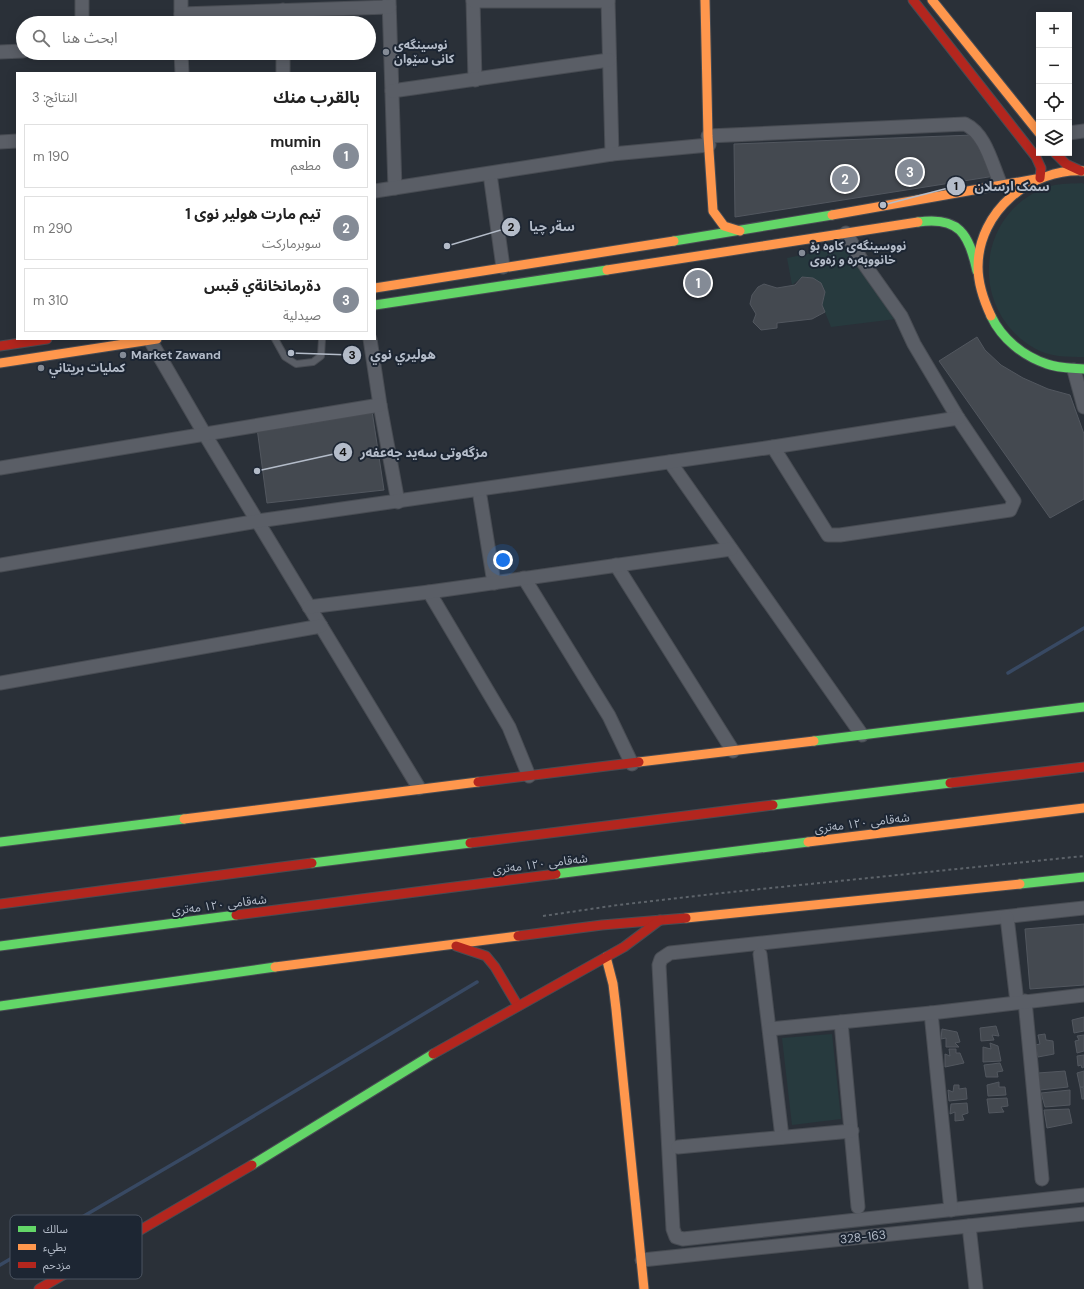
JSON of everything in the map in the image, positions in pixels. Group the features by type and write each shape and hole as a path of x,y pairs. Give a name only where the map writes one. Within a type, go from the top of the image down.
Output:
{"main road":[{"path":"705,0 709,141 713,211 724,226 740,231"},
{"path":"913,0 1036,158 1041,168 1038,179 1017,191 998,210 982,238 977,271"},
{"path":"932,0 1036,129"},
{"path":"1058,156 1066,164 1083,171"},
{"path":"376,288 554,258 740,231 1038,179 1067,171 1083,171"},
{"path":"936,196 941,213 950,223 965,235 971,245 977,271 978,286 988,315 1006,340 1017,350 1044,364 1079,370"},
{"path":"704,220 713,211"},
{"path":"376,305 556,276 846,233 941,213"},
{"path":"683,239 697,228"},
{"path":"554,258 556,276"},
{"path":"0,346 40,340"},
{"path":"0,363 153,340"},
{"path":"0,842 419,788 632,764 1084,707"},
{"path":"0,904 637,821 1084,767"},
{"name":"شەقامی ١٢٠ مەتری","path":"0,946 733,851 1084,808"},
{"path":"0,1006 450,944 602,925 1084,877"},
{"path":"142,1229 238,1174 420,1061 624,947 660,920"},
{"path":"450,944 486,956 495,966 518,1006"},
{"path":"606,957 613,984 616,1009 644,1289"},
{"path":"39,1289 56,1279"}],"street":[{"path":"82,0 82,16"},
{"path":"181,0 181,16"},
{"path":"475,80 473,1 608,0 612,154"},
{"path":"283,16 389,3 395,188"},
{"path":"0,52 16,52"},
{"path":"181,60 182,72"},
{"path":"283,60 283,72"},
{"path":"392,92 609,60"},
{"path":"376,191 612,154 709,141 965,124 974,128 980,136 1002,185"},
{"path":"1072,133 1084,131"},
{"path":"0,142 16,141"},
{"path":"490,174 503,267"},
{"path":"773,447 828,535 840,535 1010,510 1014,501 958,418 914,344 901,316 862,261 846,233"},
{"path":"153,340 204,434 419,788"},
{"path":"370,340 380,405 398,502"},
{"path":"1079,370 1084,407"},
{"path":"0,468 380,405"},
{"path":"0,565 258,521 773,447 958,418"},
{"path":"670,462 862,735"},
{"path":"479,490 494,583"},
{"path":"309,607 429,592 731,549"},
{"path":"616,565 733,751"},
{"path":"524,578 609,716 632,764"},
{"path":"429,592 509,727 529,776"},
{"path":"0,683 321,626"},
{"path":"1084,908 670,953 661,959 659,965 673,1229 676,1237 683,1239 696,1238 1084,1195"},
{"path":"1007,917 1021,1001 1042,1179"},
{"path":"760,954 782,1137"},
{"path":"770,1029 931,1013 1021,1001 1084,995"},
{"path":"931,1013 951,1210"},
{"path":"841,1022 858,1207"},
{"path":"678,1147 852,1130"},
{"name":"328-163","path":"642,1260 1084,1214"},
{"path":"969,1226 976,1289"},
{"path":"696,1238 698,1255"}],"lane":[{"path":"276,340 285,357 296,364 313,362 321,356 322,340"}],"path":[{"path":"722,893 1084,856"}],"green space":[{"path":"1084,184 1084,357 1058,356 1034,348 1012,331 998,309 990,286 989,261 995,237 1007,216 1026,198 1051,186"},
{"path":"846,246 896,319 831,327 822,305 825,292 821,285 814,279 802,277 792,285 787,258"},
{"path":"832,1034 841,1119 792,1125 782,1038"}],"building":[{"path":"973,135 995,176 735,217 734,144"},
{"path":"802,277 813,278 821,283 825,292 822,305 825,312 812,319 777,323 777,328 761,330 753,322 756,314 750,304 752,295 758,287 764,284 777,288 795,285"},
{"path":"977,337 985,350 1001,365 1023,378 1048,389 1070,395 1084,434 1084,499 1050,518 939,361"},
{"path":"372,411 384,490 267,503 257,428"},
{"path":"1084,924 1084,985 1030,989 1025,929"},
{"path":"1084,1017 1084,1031 1074,1033 1072,1020"},
{"path":"996,1026 999,1036 992,1035 994,1040 981,1041 980,1028"},
{"path":"942,1029 957,1032 960,1042 955,1043 959,1047 946,1047 946,1038 941,1039"},
{"path":"1045,1034 1046,1040 1053,1041 1054,1054 1038,1057 1035,1045 1040,1044 1038,1035"},
{"path":"1084,1035 1084,1051 1077,1053 1075,1041 1079,1040 1077,1036"},
{"path":"990,1043 998,1046 1001,1061 983,1062 983,1047 991,1049"},
{"path":"949,1049 956,1049 956,1053 960,1053 964,1063 945,1067 945,1054 950,1056"},
{"path":"1084,1055 1084,1067 1082,1068 1081,1065 1078,1066 1077,1056"},
{"path":"1000,1063 1003,1071 997,1072 998,1077 986,1077 984,1065"},
{"path":"1065,1071 1068,1087 1040,1090 1038,1073"},
{"path":"1084,1071 1084,1087 1080,1087 1077,1073"},
{"path":"999,1082 999,1087 1005,1087 1006,1095 988,1096 987,1085"},
{"path":"954,1085 959,1085 959,1089 966,1088 967,1099 949,1101 948,1090 953,1092"},
{"path":"1080,1087 1084,1088 1084,1099 1082,1099"},
{"path":"1070,1090 1070,1105 1045,1107 1041,1093"},
{"path":"1007,1098 1008,1106 1001,1107 1004,1112 989,1113 987,1099"},
{"path":"967,1103 968,1113 962,1115 964,1120 955,1121 955,1112 950,1114 951,1104"},
{"path":"1069,1109 1072,1123 1047,1128 1044,1110"}],"waterway":[{"path":"1008,673 1084,628"},
{"path":"86,1215 477,982"},
{"path":"0,1265 10,1259"}],"traffic: fast":[{"path":"674,241 832,215"},
{"path":"918,222 943,222 953,225 960,230 970,247 977,271"},
{"path":"376,305 607,270"},
{"path":"991,316 1001,332 1014,346 1038,361 1065,368 1084,369"},
{"path":"814,741 1084,707"},
{"path":"773,805 950,783"},
{"path":"0,842 184,819"},
{"path":"556,874 808,842"},
{"path":"312,863 470,843"},
{"path":"1020,884 1084,877"},
{"path":"0,946 236,915"},
{"path":"0,1006 275,967"},
{"path":"252,1165 433,1054"}],"traffic: slow":[{"path":"705,0 708,136 713,211 724,226 740,231"},
{"path":"932,0 1036,129"},
{"path":"991,316 982,292 978,267 980,247 987,228 998,211 1011,197 1027,185 1045,177 1064,172 1084,171"},
{"path":"832,215 1036,179"},
{"path":"607,270 918,222"},
{"path":"376,288 674,241"},
{"path":"0,363 150,340"},
{"path":"639,762 814,741"},
{"path":"184,819 478,782"},
{"path":"808,842 1084,808"},
{"path":"686,918 1020,884"},
{"path":"275,967 518,936"},
{"path":"606,957 613,984 616,1009 644,1289"}],"traffic: jam":[{"path":"913,0 1036,157 1041,168 1040,178"},
{"path":"1058,156 1066,164 1081,171"},
{"path":"0,346 40,340"},
{"path":"478,782 639,762"},
{"path":"950,783 1084,767"},
{"path":"470,843 773,805"},
{"path":"0,904 312,863"},
{"path":"236,915 556,874"},
{"path":"518,936 602,925 686,918"},
{"path":"433,1054 624,947 660,920"},
{"path":"456,946 486,956 495,967 518,1006"},
{"path":"142,1229 252,1165"},
{"path":"39,1289 56,1279"}],"place":[{"name":"نوسینگەی کانی سێوان","path":"386,52"},
{"name":"دةرمانخانةي قبس","path":"910,172"},
{"name":"تيم مارت هولير نوى 1","path":"845,179"},
{"name":"سمک ارسلان","path":"883,205"},
{"name":"سةر چيا","path":"447,246"},
{"name":"نووسینگەی کاوە بۆ خانووبەرە و زەوی","path":"802,253"},
{"name":"mumin","path":"698,283"},
{"name":"هوليري نوي","path":"291,353"},
{"name":"Market Zawand","path":"123,355"},
{"name":"كمليات بريتاني","path":"41,368"},
{"name":"مزگەوتی سەید جەعفەر","path":"257,471"}]}
